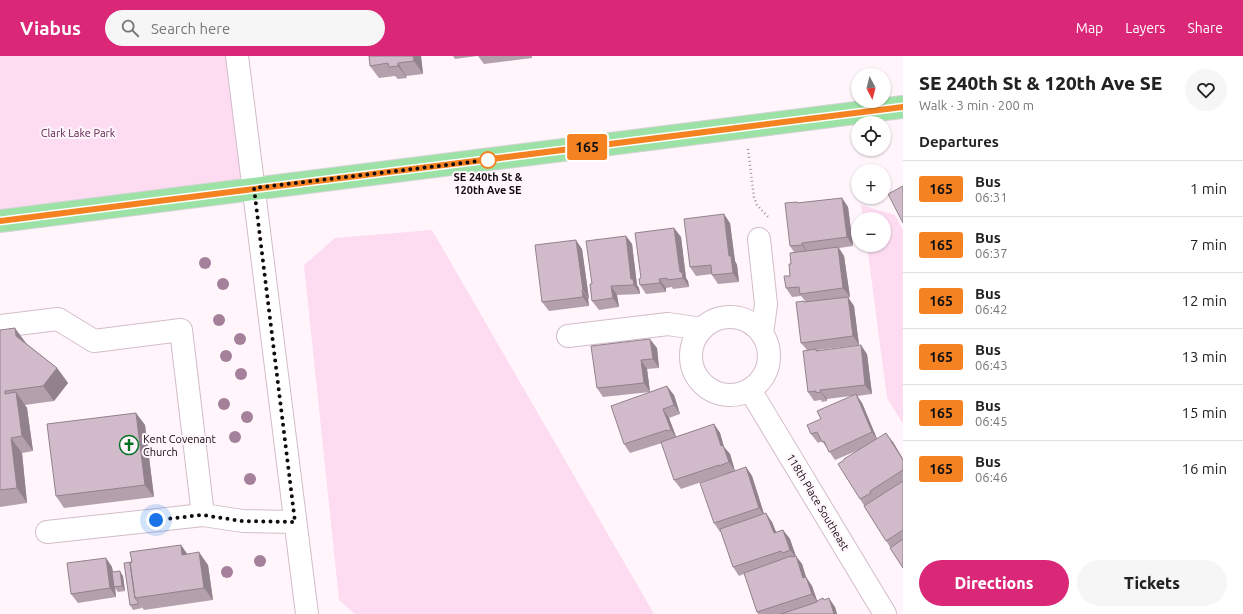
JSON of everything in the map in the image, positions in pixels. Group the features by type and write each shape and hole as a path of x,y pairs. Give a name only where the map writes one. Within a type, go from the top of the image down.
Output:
{"main road":[{"path":"0,221 903,107"}],"street":[{"path":"237,56 307,614"},
{"path":"759,239 766,304 762,334"},
{"path":"733,317 754,325 762,334 768,345 769,358 766,371 760,382 750,390 738,394 726,395 714,392 704,385 696,375 692,363 691,351 695,339 702,329 711,322 722,318 733,317"},
{"path":"0,326 58,319 94,341 182,330 202,515"},
{"path":"568,336 668,324 702,329"},
{"name":"118th Place Southeast","path":"750,390 885,614"},
{"path":"47,532 202,515 242,521 295,522"}],"path":[{"path":"745,127 754,198 769,219"}],"green space":[{"name":"Clark Lake Park","path":"0,56 237,56 254,189 0,221"},
{"path":"861,205 885,212 862,212"},
{"path":"891,214 895,215 903,230 903,424 887,398 868,252 891,252"},
{"path":"432,230 654,614 355,614 339,600 304,265 335,238"}],"building":[{"path":"369,56 413,56 414,61 398,63 398,66 389,67 388,63 370,66"},
{"path":"903,186 903,223 891,200 891,192"},
{"path":"842,198 847,237 790,246 785,203"},
{"path":"724,214 729,256 731,256 733,273 712,275 711,265 690,267 684,219"},
{"path":"674,228 680,272 682,272 683,278 667,280 667,278 659,279 660,283 640,285 639,279 641,278 635,233"},
{"path":"626,236 631,279 633,279 634,285 611,286 613,298 592,301 590,284 592,284 586,241"},
{"path":"576,240 583,297 542,302 535,245"},
{"path":"838,247 843,288 800,294 799,287 786,288 784,276 790,276 790,253"},
{"path":"848,297 853,336 801,343 796,302"},
{"path":"15,328 16,336 57,368 43,386 5,391 5,394 16,392 22,436 11,438 17,488 0,490 0,330"},
{"path":"650,339 653,359 641,360 644,383 597,388 591,346"},
{"path":"861,345 865,385 820,390 821,392 816,393 816,391 808,392 803,351 816,349 816,351"},
{"path":"667,386 674,405 663,409 671,430 624,444 611,406"},
{"path":"856,394 872,432 829,452 824,441 822,442 817,432 811,434 807,425 821,419 817,411"},
{"path":"136,413 145,485 56,496 47,424"},
{"path":"714,424 721,446 723,445 729,462 674,480 661,442"},
{"path":"886,433 903,460 903,470 860,499 838,464"},
{"path":"746,467 759,508 714,523 700,483"},
{"path":"903,481 903,530 886,541 864,506"},
{"path":"766,513 774,533 783,530 790,550 783,553 781,551 733,567 720,529"},
{"path":"903,539 903,568 890,548"},
{"path":"181,545 182,555 199,552 204,588 135,598 130,552"},
{"path":"791,556 796,556 803,578 806,577 812,594 757,612 744,573"},
{"path":"106,558 110,588 71,594 67,563"},
{"path":"132,562 130,563 135,598 138,604 130,605 124,563"},
{"path":"120,571 122,586 114,587 112,572"},
{"path":"823,598 824,600 829,598 834,614 781,614 817,602"}],"bus line":[{"name":"165","path":"0,221 903,107"}],"place":[{"name":"SE 240th St & 120th Ave SE","path":"488,160"},
{"name":"Kent Covenant Church","path":"129,445"}],"route":[{"path":"156,520 202,515 242,521 295,522 254,188 488,160"}]}
